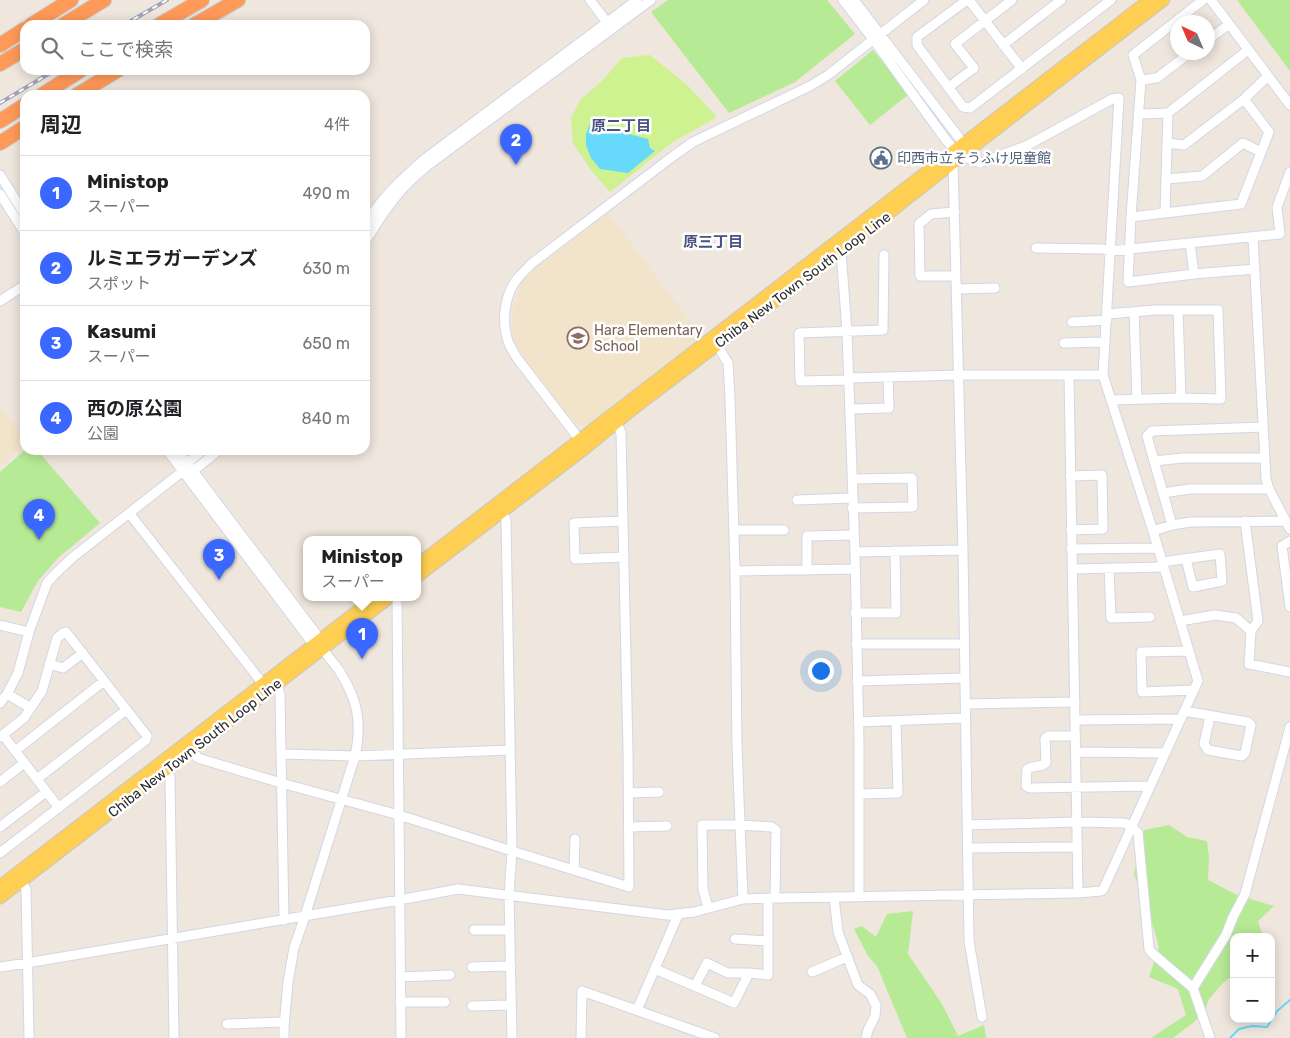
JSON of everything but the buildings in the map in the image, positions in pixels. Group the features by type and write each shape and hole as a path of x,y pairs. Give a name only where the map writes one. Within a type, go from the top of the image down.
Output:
{"highway":[{"path":"39,20 71,0"},
{"path":"70,20 93,0"},
{"path":"72,20 104,0"},
{"path":"167,20 202,0"},
{"path":"203,20 238,0"},
{"path":"0,45 20,32"},
{"path":"0,64 20,51"},
{"path":"50,90 73,75"},
{"path":"85,90 110,75"},
{"path":"0,121 20,108"},
{"path":"0,143 20,130"}],"main road":[{"name":"Chiba New Town South Loop Line","path":"421,573 501,512 583,444 1149,0"},
{"name":"Chiba New Town South Loop Line","path":"421,562 583,444 617,423 715,341 841,252 953,163 961,149 1164,0"},
{"name":"Chiba New Town South Loop Line","path":"0,898 277,684 319,644 370,601"},
{"name":"Chiba New Town South Loop Line","path":"0,886 263,684 384,601"}],"street":[{"path":"590,0 609,26"},
{"path":"370,233 387,207 406,184 609,26 637,0"},
{"path":"370,218 381,202 422,161 609,26 651,0"},
{"path":"843,0 877,36"},
{"path":"0,967 458,889 667,916 694,912 743,899 1078,893 1103,890 1198,681 1104,375 1119,98 1112,99 1028,145 980,162 970,159 877,36 854,0"},
{"path":"583,444 509,345 505,331 504,315 507,299 516,280 531,264 693,142 810,86 828,75 924,0"},
{"path":"1022,69 968,0 917,37 918,45 963,107 970,108 1022,69 1111,0"},
{"path":"949,87 974,68 955,44 1012,0"},
{"path":"1003,45 1061,0"},
{"path":"1203,0 1133,55 1141,80 1128,282 1255,269"},
{"path":"1211,0 1290,105"},
{"path":"1215,34 1228,24"},
{"path":"1138,114 1168,113 1248,50"},
{"path":"1141,80 1157,78 1181,60"},
{"path":"1167,143 1184,145 1244,99 1268,76"},
{"path":"1131,216 1241,204 1269,132 1244,99"},
{"path":"1165,212 1168,113"},
{"path":"1166,179 1202,176 1243,143 1261,152"},
{"path":"953,163 964,550 969,941 982,1017"},
{"path":"1036,248 1129,250 1280,234 1277,206 1290,172"},
{"path":"0,175 20,207"},
{"path":"0,194 20,225"},
{"path":"955,212 931,214 919,224 920,276 956,276"},
{"path":"1253,237 1266,479 1269,489 1290,529"},
{"path":"1190,243 1194,274"},
{"path":"841,252 847,332 855,552 859,897"},
{"path":"884,255 883,330 799,333 800,381 888,377 1104,375"},
{"path":"0,301 20,288"},
{"path":"957,289 995,288"},
{"path":"1178,310 1181,398"},
{"path":"1072,322 1134,312 1218,310 1221,398 1112,400"},
{"path":"1134,312 1137,399"},
{"path":"715,341 728,363 735,571 737,747 743,899"},
{"path":"1064,343 1105,342"},
{"path":"1069,376 1078,893"},
{"path":"850,409 889,408 888,377"},
{"path":"192,750 201,759 398,815 629,887 621,433 617,423"},
{"path":"1172,525 1146,436 1152,431 1263,427"},
{"path":"173,455 185,467 341,673 356,705 358,733 355,756 294,948 288,982 284,1038"},
{"path":"179,455 185,467 193,471 319,644"},
{"path":"0,702 8,694 18,673 29,632 47,583 73,557 198,455"},
{"path":"193,471 213,455"},
{"path":"1154,461 1183,458 1265,458"},
{"path":"1070,476 1102,475 1103,529 1071,530"},
{"path":"797,500 913,507 912,478 852,479"},
{"path":"1163,493 1190,489 1269,489"},
{"path":"501,512 506,520 512,851 509,895 512,1038"},
{"path":"129,513 263,684"},
{"path":"623,521 574,523 575,559 624,557"},
{"path":"1246,521 1258,621 1251,631 1249,664 1290,672"},
{"path":"1153,531 1191,522 1285,521"},
{"path":"734,530 784,530"},
{"path":"808,570 807,536 854,535"},
{"path":"1290,541 1282,546 1290,607"},
{"path":"1072,549 1158,548"},
{"path":"855,552 964,550"},
{"path":"855,613 896,613 895,552"},
{"path":"1072,569 1163,565 1186,559 1220,554 1222,581 1193,587 1186,559"},
{"path":"1109,568 1111,618 1150,617"},
{"path":"735,571 855,569"},
{"path":"397,601 401,1038"},
{"path":"1180,621 1215,615 1236,618 1251,631"},
{"path":"0,625 29,632"},
{"path":"0,853 59,808 146,740 146,736 66,632 57,638 42,691 24,718 1,736 59,808"},
{"path":"856,644 964,644"},
{"path":"1189,651 1141,652 1142,692 1194,690"},
{"path":"49,664 63,668 83,653"},
{"path":"857,680 965,678"},
{"path":"15,751 104,682"},
{"path":"277,684 280,694 282,754 284,920"},
{"path":"8,694 31,708"},
{"path":"965,704 1075,702"},
{"path":"37,779 126,710"},
{"path":"1075,720 1182,715 1210,716 1248,722 1251,725 1245,753 1242,756 1208,750 1204,744 1210,716"},
{"path":"858,722 965,718"},
{"path":"859,794 898,793 896,721"},
{"path":"1193,988 1226,935 1232,917 1245,894 1290,727"},
{"path":"1076,736 1048,736 1045,740 1046,763 1042,766 1027,768 1026,786 1030,788 1150,786"},
{"path":"282,754 355,756 510,750"},
{"path":"1076,752 1165,753"},
{"path":"0,782 24,763"},
{"path":"165,770 170,777 174,1038"},
{"path":"0,827 46,792"},
{"path":"628,793 659,792"},
{"path":"967,825 1077,822 1124,823 1131,826 1138,833 1149,949 1193,988 1210,1038"},
{"path":"696,986 707,963 728,973 768,975 768,941 776,830 772,826 702,825 703,889 708,908"},
{"path":"629,828 667,826"},
{"path":"574,870 575,839"},
{"path":"968,848 1077,847"},
{"path":"21,881 26,889 29,1038"},
{"path":"834,897 838,932 847,957 858,985 870,994 876,1005 875,1016 866,1038"},
{"path":"637,1010 678,915"},
{"path":"474,930 510,930"},
{"path":"735,939 768,941"},
{"path":"812,972 847,957"},
{"path":"472,967 511,966"},
{"path":"655,969 734,1003 749,974"},
{"path":"400,977 450,975"},
{"path":"581,1038 582,991 715,1038"},
{"path":"400,1002 445,1002"},
{"path":"472,1006 511,1005"},
{"path":"227,1024 284,1022"}],"shaded area":[{"path":"607,212 697,330 697,342 593,422 585,426 572,421 516,348 512,312 521,283 528,275"},
{"path":"0,408 20,430 20,449 0,467"}],"green space":[{"path":"668,0 827,0 855,34 795,82 729,113 651,12"},
{"path":"1237,0 1290,0 1290,71"},
{"path":"873,50 909,94 870,125 835,81"},
{"path":"650,55 687,85 717,117 671,143 610,192 591,170 573,143 571,118 580,100 604,79 622,58"},
{"path":"20,454 41,455 100,523 58,558 38,581 21,612 0,607 0,472"},
{"path":"1169,825 1187,837 1207,841 1209,857 1208,880 1237,895 1274,906 1258,921 1262,933 1230,933 1230,977 1209,999 1204,1012 1173,1038 1151,1038 1186,1015 1178,989 1149,977 1159,947 1151,919 1134,874 1144,830"},
{"path":"913,911 908,954 942,1004 958,1036 984,1025 986,1038 907,1038 877,966 868,956 854,929 862,926 876,937 887,914"}],"water":[{"path":"590,124 648,139 650,148 655,151 628,173 600,169 591,158 586,145 586,134"}],"waterway":[{"path":"1230,1038 1239,1029 1252,1026 1267,1027 1277,1011 1290,1000"}],"railway":[{"path":"133,20 167,0"},
{"path":"22,90 47,75"},
{"path":"0,103 20,91"}],"place":[{"name":"印西市立そうふけ児童館","path":"881,158"},
{"name":"ルミエラガーデンズ","path":"516,165"},
{"name":"Hara Elementary School","path":"578,338"},
{"name":"西の原公園","path":"39,540"},
{"name":"Kasumi","path":"219,580"},
{"name":"Ministop","path":"362,659"}],"district":[{"name":"原二丁目","path":"621,126"},
{"name":"原三丁目","path":"713,242"}]}
